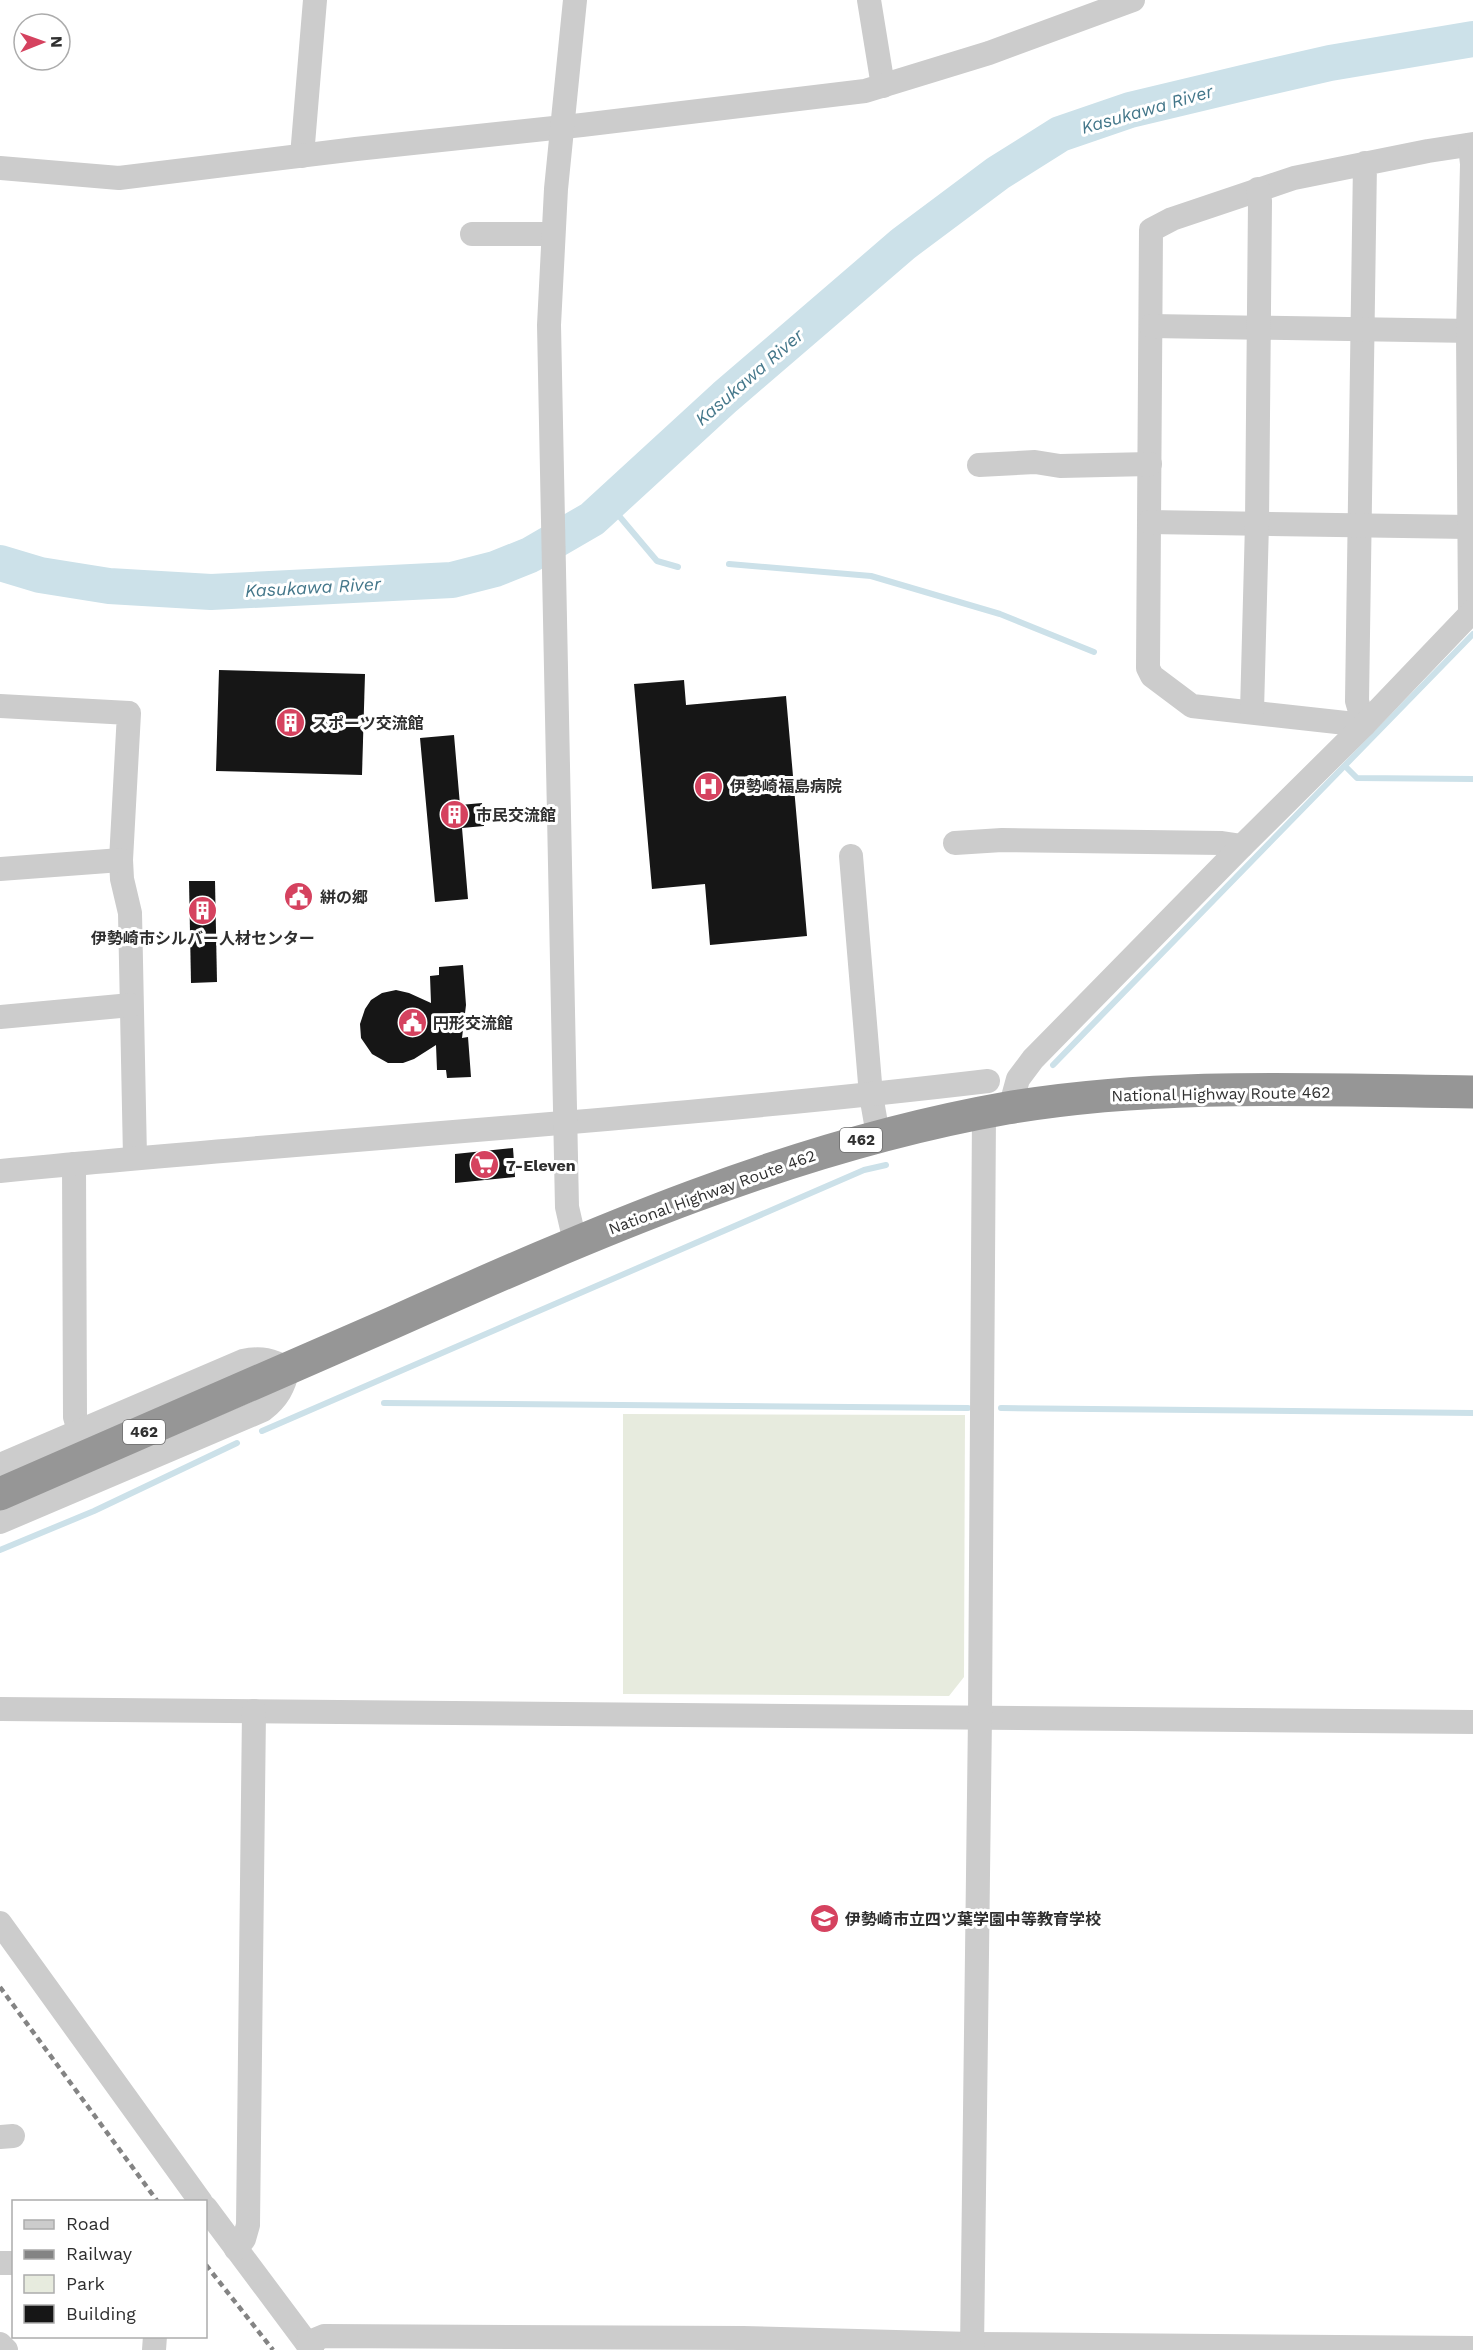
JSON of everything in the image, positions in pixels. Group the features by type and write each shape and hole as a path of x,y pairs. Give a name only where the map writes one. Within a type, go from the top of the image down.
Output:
{"highway":[{"name":"National Highway Route 462","path":"0,1494 575,1242 771,1168 878,1135 997,1110 1106,1096 1165,1092 1473,1092"}],"street":[{"path":"302,156 315,0"},
{"path":"575,0 552,234 549,325 567,1207 575,1242"},
{"path":"869,0 883,86"},
{"path":"0,168 119,178 865,91 989,53 1124,2"},
{"path":"972,2347 980,1716 997,1110 1033,1059 1364,725 1471,613 1472,145 1294,178 1172,219 1151,230 1148,668 1152,676 1192,706 1364,725"},
{"path":"1364,725 1357,701 1365,164"},
{"path":"1252,711 1257,523 1260,201 1258,189"},
{"path":"472,234 552,234"},
{"path":"1151,326 1471,331"},
{"path":"979,465 1035,462 1060,466 1150,464"},
{"path":"1149,522 1360,525 1470,536"},
{"path":"0,706 129,713 121,860 122,879 130,913 135,1157"},
{"path":"955,843 1002,840 1222,843 1242,846"},
{"path":"851,856 871,1095 878,1135"},
{"path":"0,869 121,860"},
{"path":"0,1017 131,1005"},
{"path":"0,1171 135,1157 566,1123 871,1095 988,1081"},
{"path":"74,1164 75,1417 79,1431"},
{"path":"0,1465 243,1361 258,1358 276,1362 288,1369 284,1387 278,1397 263,1410 0,1522"},
{"path":"0,1709 1473,1722"},
{"path":"236,2250 244,2239 248,2225 255,1712"},
{"path":"0,1923 200,2200"},
{"path":"207,2209 309,2347 324,2336 743,2338 972,2347 1473,2348"},
{"path":"0,2344 6,2350"}],"green space":[{"path":"623,1414 965,1415 964,1677 949,1696 623,1694"}],"building":[{"name":"スポーツ交流館","path":"219,670 365,674 362,775 216,771"},
{"path":"684,680 686,705 786,696 807,936 710,945 705,884 652,889 634,684"},
{"name":"市民交流館","path":"454,735 460,805 482,803 484,826 462,828 468,899 435,902 420,738"},
{"name":"伊勢崎市シルバー人材センター","path":"189,881 215,881 217,982 191,983"},
{"name":"円形交流館","path":"463,965 466,1005 462,1038 468,1037 471,1077 447,1078 446,1070 437,1070 436,1045 403,1063 388,1063 372,1054 361,1038 360,1024 371,1000 382,993 396,990 431,1003 430,976 439,975 439,967"},
{"name":"7-Eleven","path":"513,1148 515,1177 455,1183 455,1154"}],"waterway":[{"name":"Kasukawa River","path":"0,563 40,575 109,586 211,592 452,580 495,569 530,555 592,519 725,397 903,244 998,173 1060,134 1130,110 1243,83 1330,63 1473,39"},
{"path":"609,504 657,561 678,567"},
{"path":"729,564 871,576 1000,614 1094,652"},
{"path":"1053,1065 1473,634"},
{"path":"1346,767 1357,778 1473,779"},
{"path":"262,1431 864,1170 886,1165"},
{"path":"384,1403 968,1408"},
{"path":"1001,1408 1473,1413"},
{"path":"0,1550 94,1511 237,1443"}],"railway":[{"path":"0,1987 157,2200"},
{"path":"207,2266 273,2350"}],"place":[{"name":"スポーツ交流館","path":"291,723"},
{"name":"伊勢崎福島病院","path":"709,786"},
{"name":"市民交流館","path":"455,815"},
{"name":"絣の郷","path":"299,897"},
{"name":"伊勢崎市シルバー人材センター","path":"203,910"},
{"name":"円形交流館","path":"412,1023"},
{"name":"7-Eleven","path":"485,1165"},
{"name":"伊勢崎市立四ツ葉学園中等教育学校","path":"824,1919"}]}
